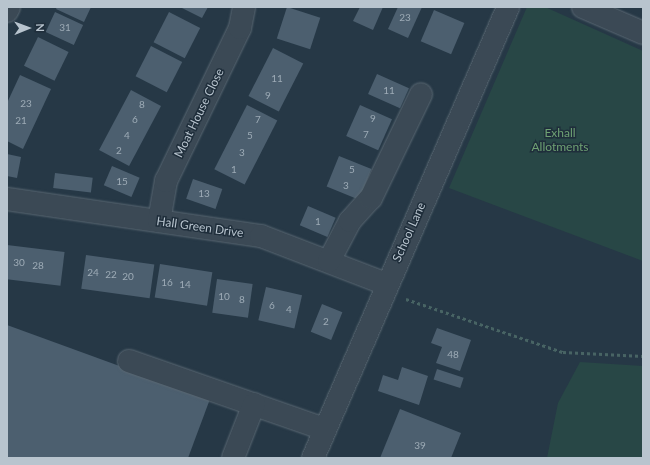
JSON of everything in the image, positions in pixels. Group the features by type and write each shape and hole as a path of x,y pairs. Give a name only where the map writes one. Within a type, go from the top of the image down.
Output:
{"street":[{"path":"7,11 9,7"},
{"name":"Moat House Close","path":"159,220 166,181 240,28 244,7"},
{"name":"School Lane","path":"313,458 385,287 508,7"},
{"path":"583,7 643,33"},
{"path":"329,261 350,221 372,198 421,94"},
{"name":"Hall Green Drive","path":"7,199 261,236 329,261 385,287"},
{"path":"129,360 324,429"},
{"path":"233,458 254,404"}],"path":[{"path":"385,287 563,352 643,356"}],"green space":[{"name":"Exhall Allotments","path":"527,7 545,7 643,51 643,261 449,188"},
{"path":"580,362 643,366 643,458 547,458 558,403"}],"building":[{"path":"57,7 91,7 84,22 56,9"},
{"path":"180,7 208,7 202,18"},
{"path":"287,7 320,18 310,49 277,38"},
{"path":"360,7 383,7 373,30 353,21"},
{"path":"398,7 422,7 408,38 388,29"},
{"path":"434,10 464,23 451,54 421,41"},
{"path":"55,12 83,25 74,45 46,32"},
{"path":"169,12 200,28 185,58 154,42"},
{"path":"38,37 69,52 55,81 24,66"},
{"path":"151,46 182,62 167,92 136,76"},
{"path":"273,48 303,63 279,112 248,96"},
{"path":"377,74 409,88 400,108 368,94"},
{"path":"20,75 51,89 23,149 7,141 7,103"},
{"path":"131,90 161,106 129,166 99,150"},
{"path":"247,105 277,120 245,185 214,169"},
{"path":"360,105 392,119 378,150 346,136"},
{"path":"7,154 21,157 17,178 7,176"},
{"path":"339,156 371,169 359,200 327,187"},
{"path":"112,166 140,178 131,197 104,185"},
{"path":"55,173 93,178 91,193 53,188"},
{"path":"193,179 222,189 215,209 186,199"},
{"path":"308,206 336,218 327,237 300,225"},
{"path":"7,245 65,252 60,286 7,279"},
{"path":"86,255 154,265 150,298 81,289"},
{"path":"160,264 212,272 207,306 155,298"},
{"path":"217,279 253,284 248,318 212,313"},
{"path":"266,287 302,295 294,328 258,320"},
{"path":"322,304 342,312 331,340 311,332"},
{"path":"7,325 210,399 188,458 7,458"},
{"path":"437,328 471,340 460,371 436,363 442,347 431,343"},
{"path":"402,367 428,376 419,405 378,391 383,375 398,380"},
{"path":"437,369 464,378 460,388 434,379"},
{"path":"400,409 461,433 451,458 380,458"}]}
